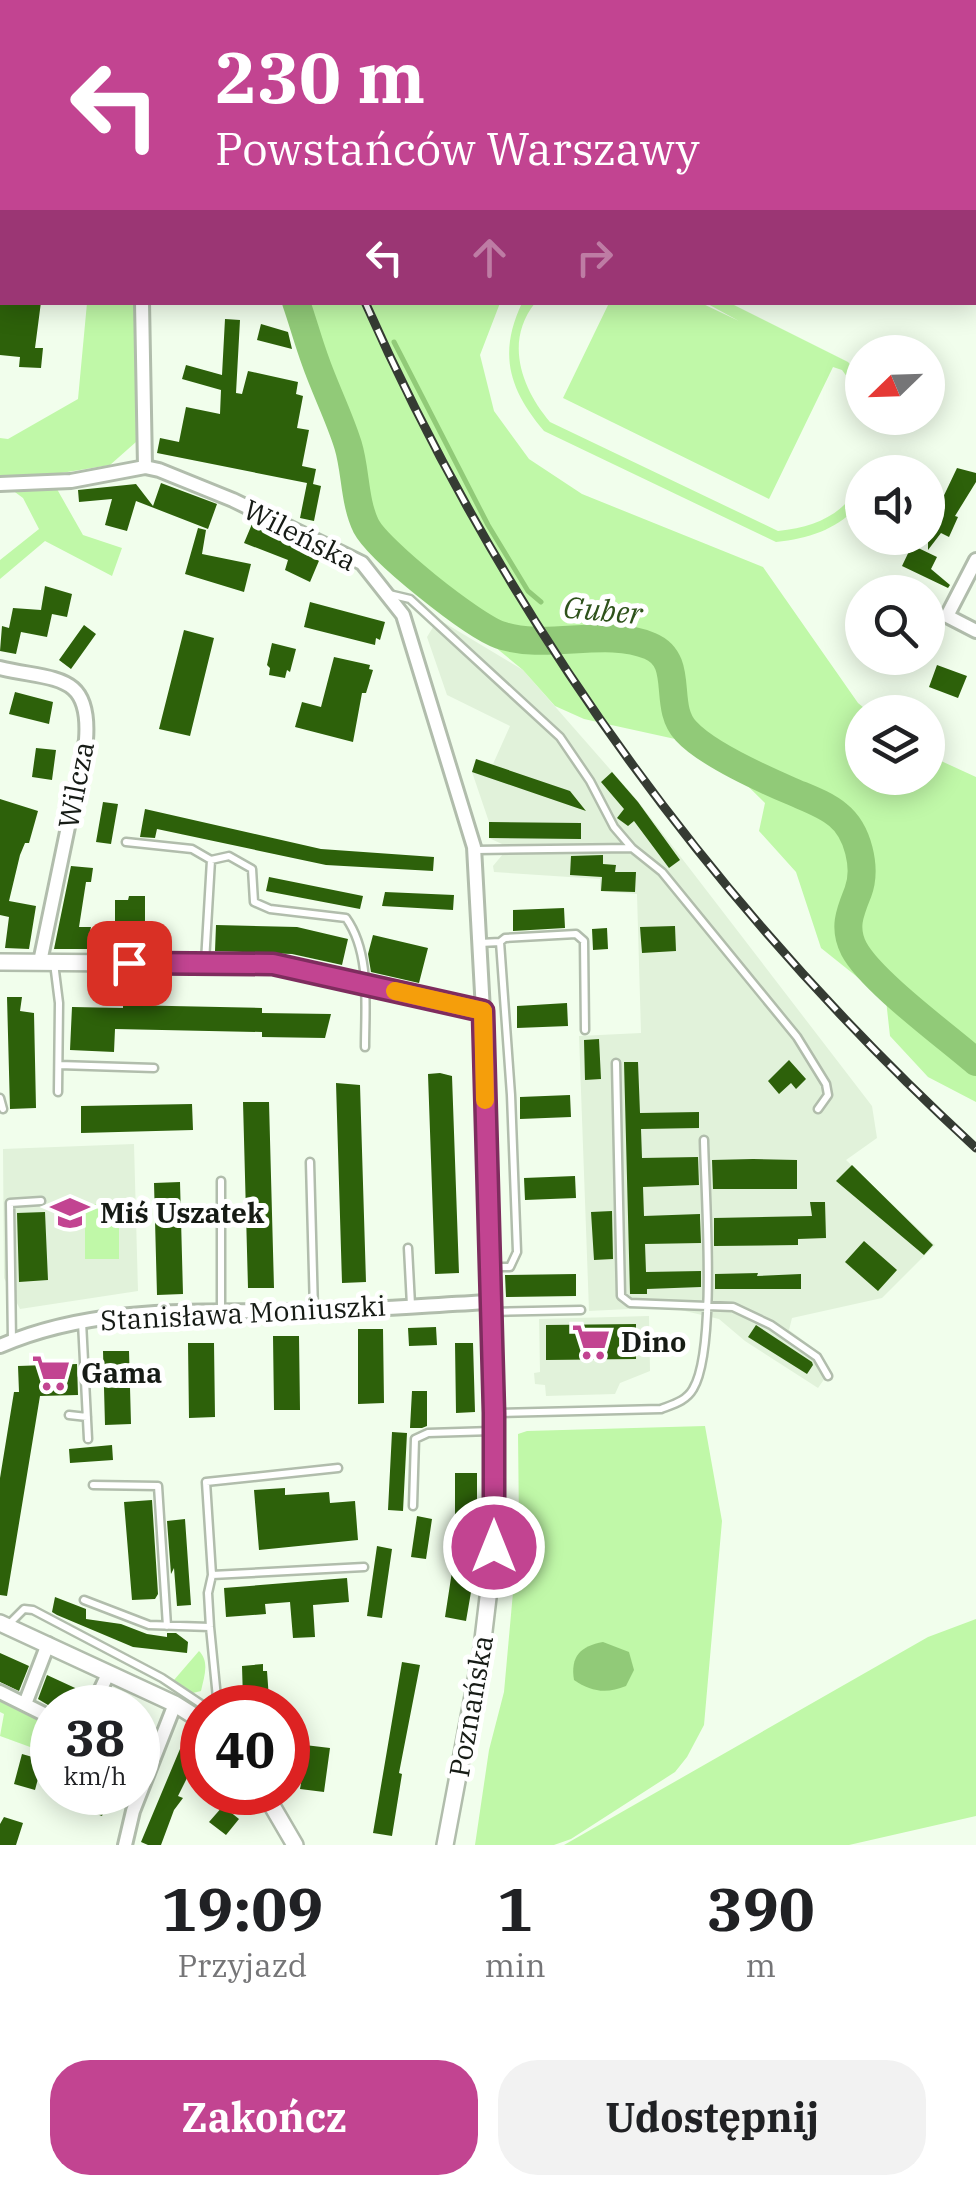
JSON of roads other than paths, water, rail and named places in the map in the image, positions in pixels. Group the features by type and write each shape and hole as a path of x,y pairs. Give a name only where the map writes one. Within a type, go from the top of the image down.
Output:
{"street":[{"path":"142,305 145,467"},
{"name":"Wileńska","path":"0,484 71,481 145,467 234,500 362,563 403,616 474,848"},
{"path":"976,560 947,616 976,631"},
{"name":"Wilcza","path":"0,668 64,683 81,692 88,711 47,962"},
{"name":"Poznańska","path":"445,1845 489,1598 494,1547 483,1011 474,848"},
{"path":"0,962 273,964 483,1011"},
{"name":"Stanisława Moniuszki","path":"6,1343 82,1321 158,1312 314,1311 411,1305 490,1307"},
{"path":"4,1624 180,1707"},
{"path":"24,1704 48,1644"},
{"path":"103,1685 108,1674"},
{"path":"0,1692 30,1707"},
{"path":"126,1845 132,1811 175,1704"},
{"path":"277,1815 295,1845"}],"lane":[{"path":"388,593 410,600 560,737 614,827 632,848 662,872 797,1037 826,1084 828,1095 818,1108"},
{"path":"126,842 192,849 211,860 229,856 252,869 254,902 270,909 346,918 358,934 365,1047"},
{"path":"474,848 632,848"},
{"path":"205,964 211,860"},
{"path":"479,943 576,934 584,941 585,1030"},
{"path":"489,1267 510,1266 517,1252 512,1095 500,942"},
{"path":"47,962 58,1003 58,1092"},
{"path":"616,1063 621,1296 630,1303 733,1307 771,1326 817,1357 828,1376"},
{"path":"58,1066 154,1068"},
{"path":"0,1098 3,1108"},
{"path":"494,1413 662,1409 686,1400 696,1385 703,1361 707,1306 704,1140"},
{"path":"310,1162 314,1311"},
{"path":"221,1181 221,1312"},
{"path":"6,1343 10,1203 40,1201"},
{"path":"408,1248 411,1305"},
{"path":"490,1307 581,1310"},
{"path":"82,1321 88,1440"},
{"path":"69,1415 86,1417"},
{"path":"413,1506 416,1439 428,1433 494,1431"},
{"path":"216,1685 208,1593 212,1575 206,1482 338,1468"},
{"path":"93,1485 158,1486 167,1626"},
{"path":"212,1575 364,1567"},
{"path":"84,1600 149,1625 210,1627"},
{"path":"4,1624 24,1609 33,1610 180,1690"}],"waterway":[{"name":"Guber","path":"297,305 348,445 362,516 374,537 449,603 500,635 537,641 633,641 661,653 671,673 675,709 686,731 736,765 827,808 845,822 861,861 861,882 848,927 854,949 892,992 976,1062"},
{"path":"394,342 488,525 528,591 541,602"},
{"path":"588,632 590,640"},
{"name":"Guber","path":"885,994 891,988"}],"railway":[{"path":"366,305 422,422 485,537 553,649 627,757 706,861 791,961 976,1148"}],"place":[{"name":"Miś Uszatek","path":"70,1213"},
{"name":"Dino","path":"591,1342"},
{"name":"Gama","path":"51,1373"}]}
